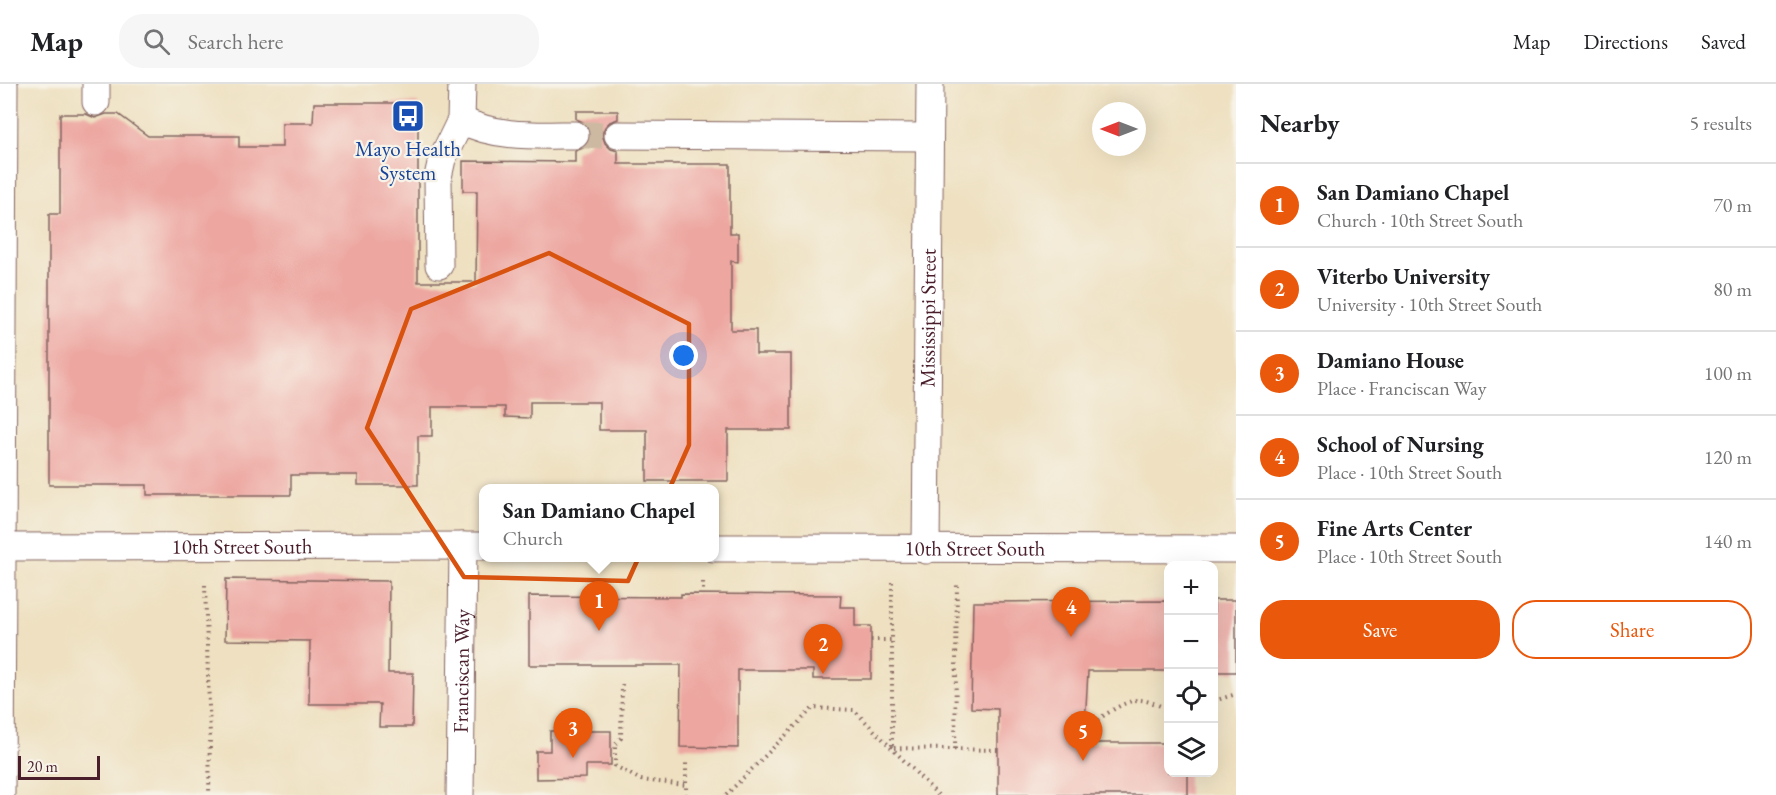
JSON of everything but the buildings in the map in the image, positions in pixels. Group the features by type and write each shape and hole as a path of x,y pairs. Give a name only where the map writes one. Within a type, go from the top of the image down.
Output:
{"street":[{"path":"439,265 438,177 442,159 461,120 462,84"},
{"name":"Mississippi Street","path":"926,550 930,84"},
{"path":"1,795 3,87"},
{"path":"461,120 476,128 499,132 526,135 575,135"},
{"path":"618,135 929,137"},
{"name":"10th Street South","path":"1,547 473,546"},
{"name":"Franciscan Way","path":"459,795 473,546"},
{"name":"10th Street South","path":"719,548 1236,549"}],"path":[{"path":"703,582 703,594"},
{"path":"892,582 892,748"},
{"path":"955,749 957,582"},
{"path":"205,585 210,736 209,795"},
{"path":"871,640 892,640"},
{"path":"622,684 621,738 615,744 615,766 641,780 686,785"},
{"path":"1218,700 1236,694"},
{"path":"1078,733 1135,699 1164,708"},
{"path":"726,795 813,708 854,710 938,795"},
{"path":"892,748 998,750"},
{"path":"686,760 686,795"}],"highlighted area":[{"path":"549,253 689,324 689,445 628,581 464,577 367,428 411,309"}],"tunnel":[{"path":"575,135 618,135"}],"place":[{"name":"Mayo Health System","path":"408,116"},
{"name":"San Damiano Chapel","path":"599,631"},
{"name":"School of Nursing","path":"1071,637"},
{"name":"Viterbo University","path":"823,674"},
{"name":"Damiano House","path":"573,758"},
{"name":"Fine Arts Center","path":"1083,761"}]}
